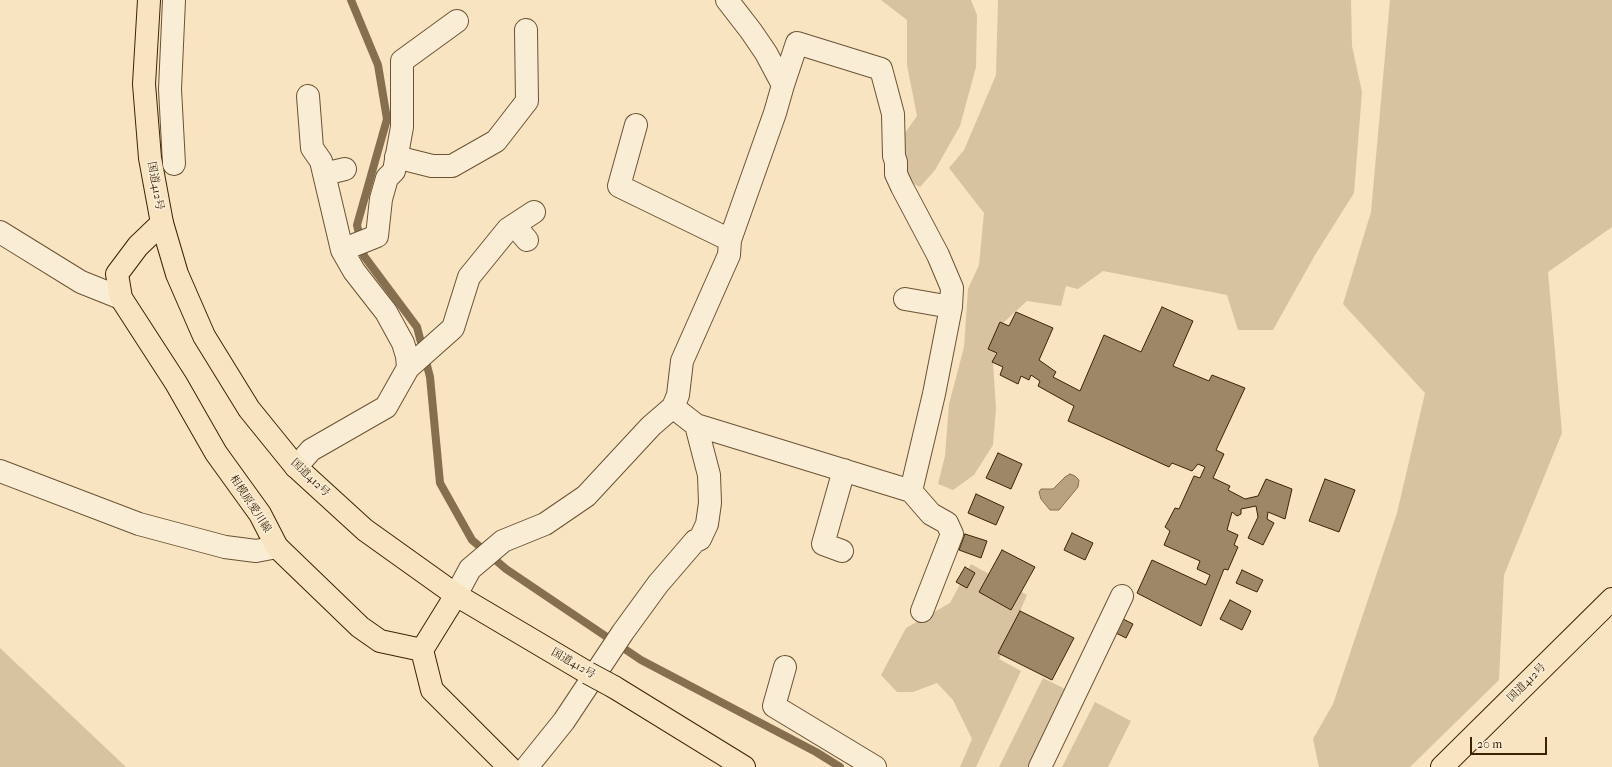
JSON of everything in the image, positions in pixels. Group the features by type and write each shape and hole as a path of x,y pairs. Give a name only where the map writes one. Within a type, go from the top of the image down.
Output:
{"main road":[{"name":"国道412号","path":"149,0 144,84 150,158 162,223 177,274 204,336 249,409 296,467 365,530 456,595 614,687 744,767"},
{"name":"相模原愛川線","path":"162,223 138,246 117,274 121,298 176,383 216,453 260,514 277,547 360,627 380,641 422,650"},
{"path":"456,595 422,650 432,690 510,767"},
{"name":"国道412号","path":"1442,767 1612,599"}],"street":[{"path":"174,0 170,89 174,164"},
{"path":"727,0 766,53 783,85"},
{"path":"344,250 377,236 381,199 387,178 394,171 402,127 402,61 431,30 456,21"},
{"path":"396,157 432,166 452,166 496,141 527,101 526,30"},
{"path":"456,595 470,569 502,543 545,524 586,496 651,426 673,408 678,395 682,361 729,255 730,240 798,43 882,69 893,114 896,174 938,255 952,288 951,307 934,394 910,491"},
{"path":"308,96 312,148 321,161 344,250 354,271 386,312 404,343 409,367"},
{"path":"636,125 616,195 730,240"},
{"path":"324,174 345,169"},
{"path":"296,467 311,450 386,407 409,367 453,328 469,277 508,229 521,233 534,212"},
{"path":"0,232 81,282 121,298"},
{"path":"905,299 951,307"},
{"path":"673,408 696,425 910,491 931,514 947,523 952,534 922,611"},
{"path":"527,767 564,721 623,632 658,584 695,541 700,539 707,524 710,503 709,476 696,425"},
{"path":"842,551 823,544 844,470"},
{"path":"0,471 139,524 225,547 256,551 277,547"},
{"path":"1040,767 1122,596"},
{"path":"785,667 774,706 875,767"}],"shaded area":[{"path":"881,0 971,0 977,15 976,67 960,126 935,170 920,187 901,177 895,147 917,116 907,65 907,20"},
{"path":"998,0 1351,0 1352,46 1362,92 1354,193 1315,255 1273,330 1238,330 1227,295 1103,271 1078,289 1066,286 1061,306 1027,301 1003,323 993,362 996,408 993,445 974,475 953,490 938,484 945,456 949,404 964,347 968,289 979,265 984,213 949,168 964,150 996,75"},
{"path":"1390,0 1612,0 1612,227 1548,272 1562,433 1504,575 1499,680 1410,767 1319,767 1313,739 1333,704 1397,513 1425,393 1343,304 1371,212"},
{"path":"1070,474 1079,480 1078,487 1059,510 1050,510 1041,499 1039,492 1041,489 1053,489"},
{"path":"971,564 1027,595 999,659 1021,671 976,767 960,767 972,739 953,700 937,683 913,692 897,692 881,675 906,628 950,603"},
{"path":"0,648 126,767 0,767"},
{"path":"1043,678 1079,696 1044,767 999,767"},
{"path":"1095,702 1131,721 1108,767 1062,767"}],"building":[{"path":"1162,307 1193,321 1173,366 1209,381 1212,375 1245,388 1216,450 1224,454 1213,478 1230,486 1228,490 1245,499 1258,496 1266,479 1292,489 1285,519 1268,512 1267,519 1274,523 1263,545 1248,538 1258,517 1256,506 1241,509 1241,514 1237,516 1232,512 1227,530 1238,535 1234,545 1238,547 1228,570 1224,569 1201,626 1137,593 1152,560 1206,585 1210,575 1197,569 1200,561 1164,545 1170,531 1165,527 1175,508 1179,509 1194,476 1200,478 1205,467 1198,464 1192,471 1172,463 1169,467 1068,421 1074,406 1038,386 1040,381 1031,375 1029,380 1021,376 1018,384 1000,375 1003,367 992,362 997,353 988,349 1000,322 1009,326 1016,312 1053,328 1039,360 1056,372 1053,377 1080,391 1104,335 1141,352"},
{"path":"998,453 1022,464 1011,489 986,478"},
{"path":"1325,479 1355,490 1339,532 1309,521"},
{"path":"976,494 1004,507 996,525 968,513"},
{"path":"1072,533 1093,543 1085,560 1064,550"},
{"path":"965,534 987,541 981,558 959,550"},
{"path":"1002,550 1035,567 1011,610 979,592"},
{"path":"965,567 975,573 967,588 956,582"},
{"path":"1242,570 1263,580 1257,592 1236,583"},
{"path":"1230,600 1251,611 1242,630 1220,619"},
{"path":"1020,611 1074,638 1052,680 998,653"},
{"path":"1121,618 1133,624 1126,638 1114,632"}],"waterway":[{"path":"351,0 378,65 387,119 357,225 364,256 417,327 430,377 440,483 472,540 506,569 641,660 816,752 840,767"}]}
